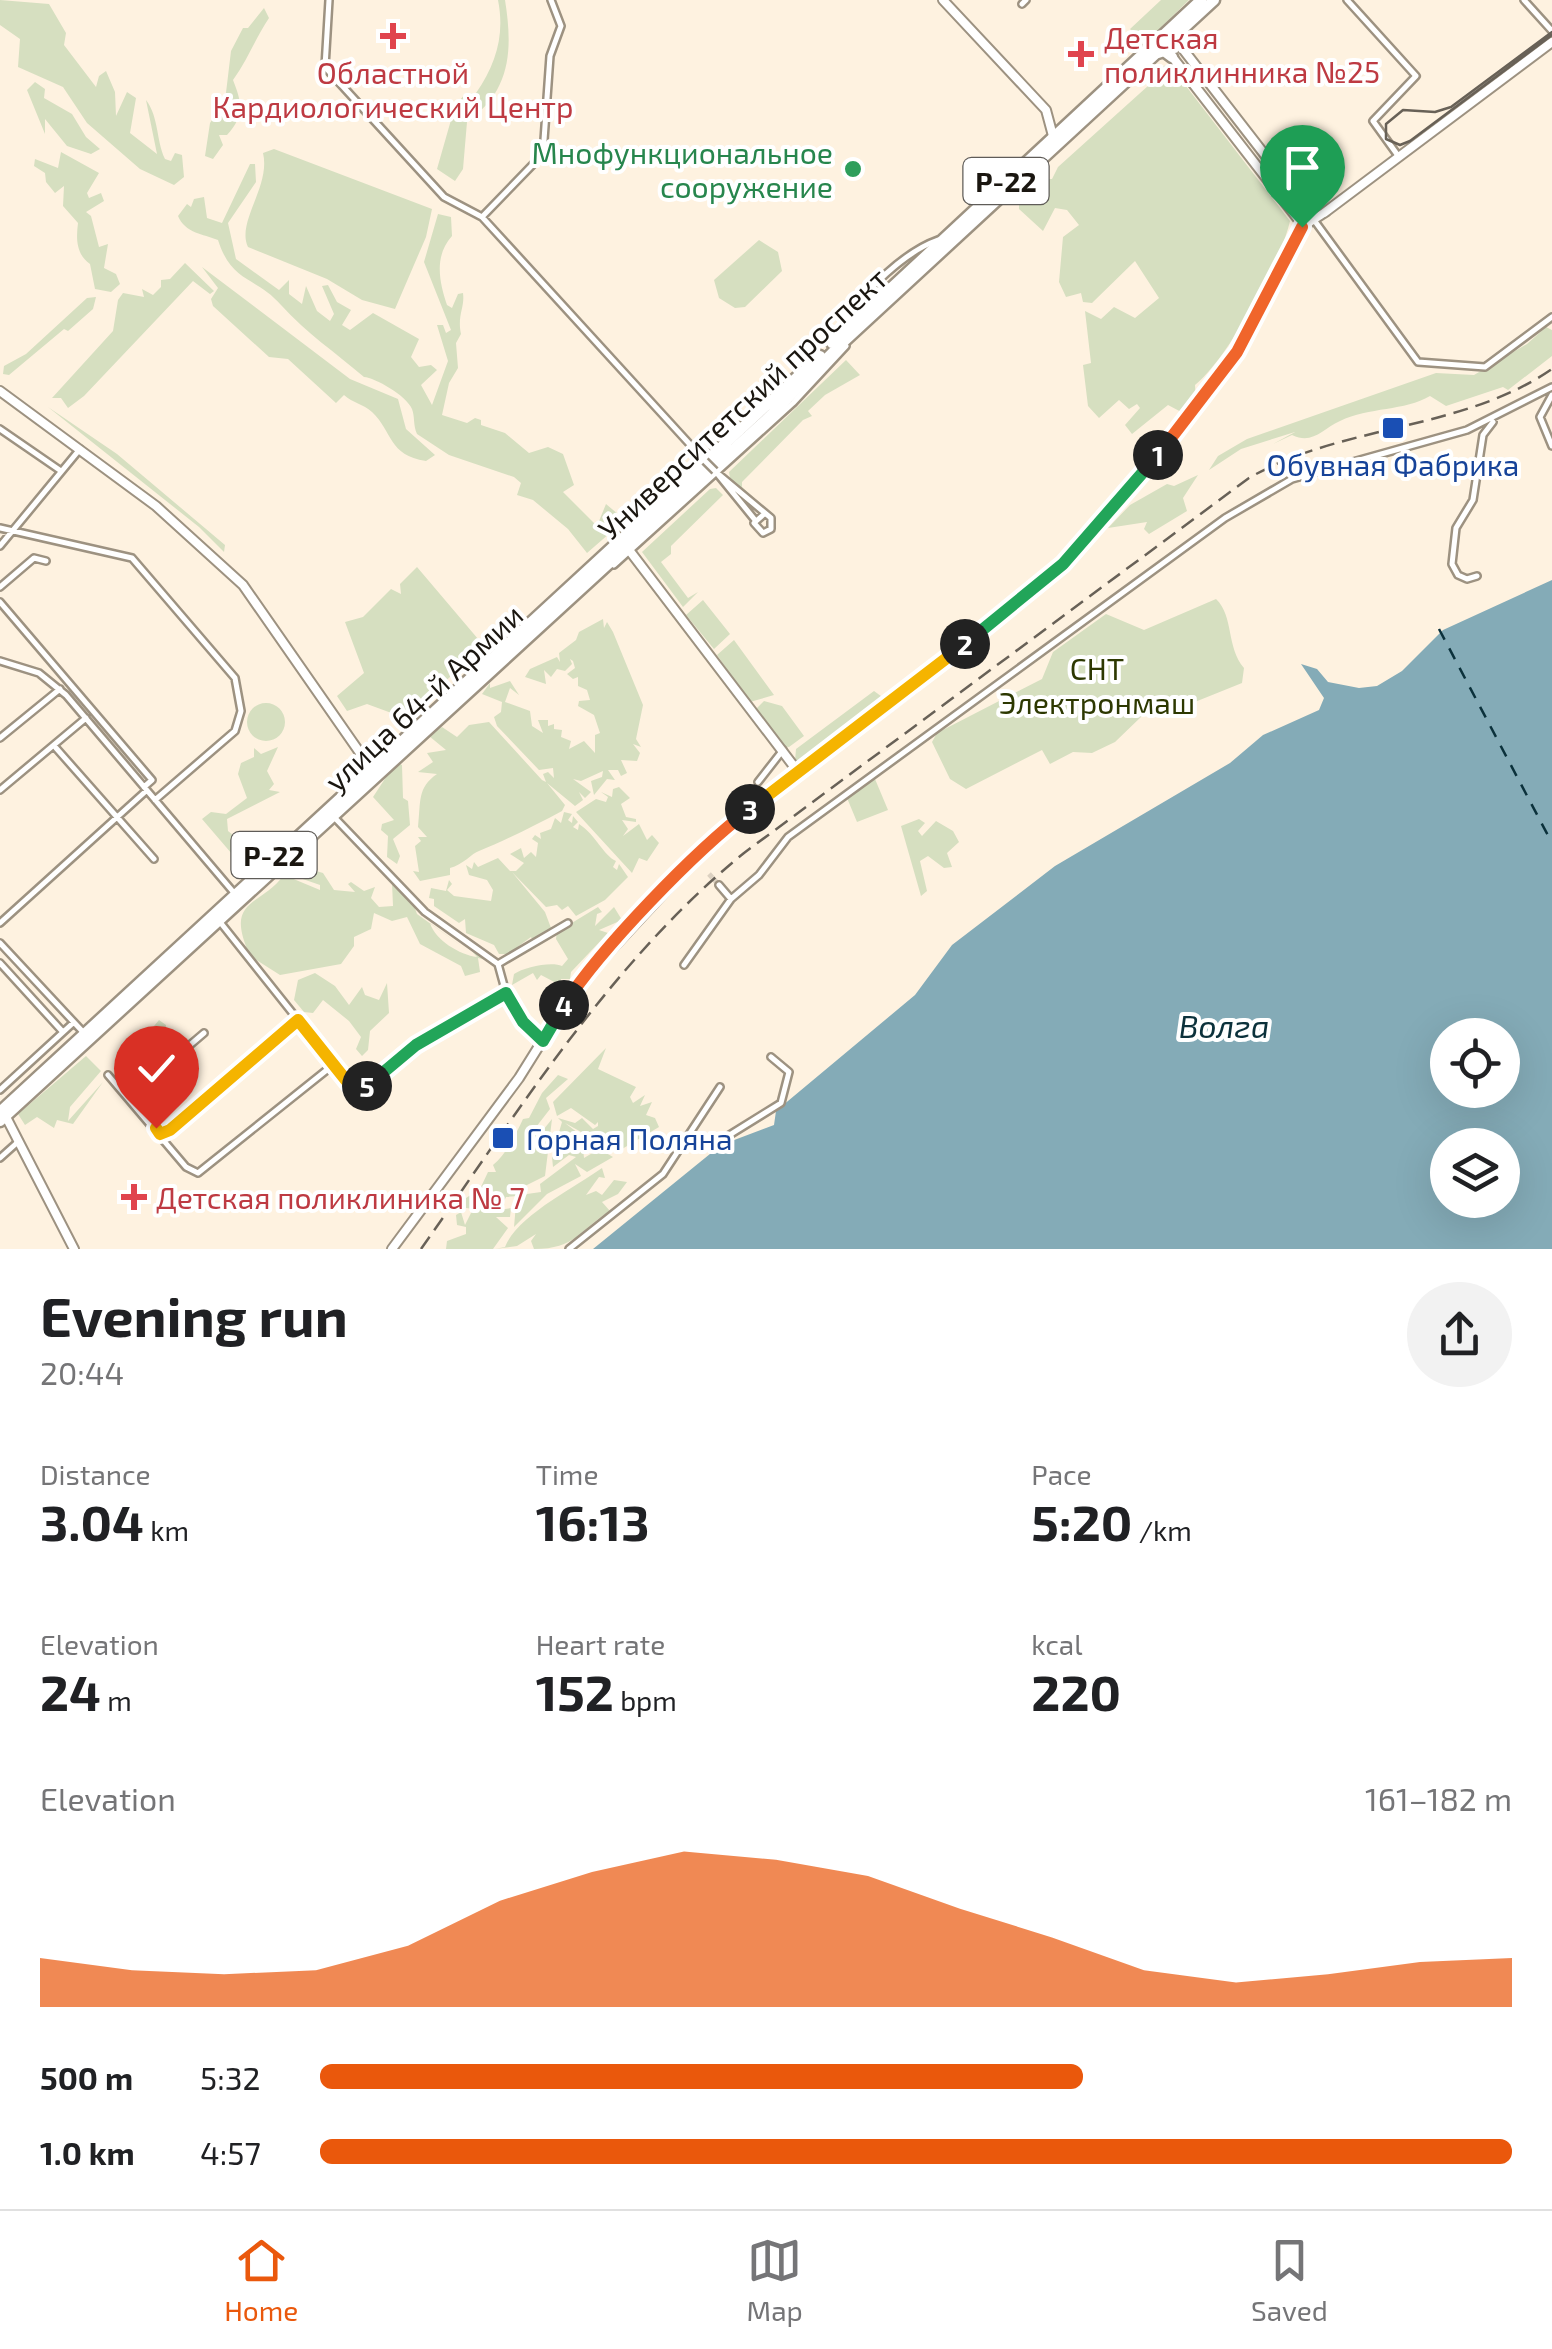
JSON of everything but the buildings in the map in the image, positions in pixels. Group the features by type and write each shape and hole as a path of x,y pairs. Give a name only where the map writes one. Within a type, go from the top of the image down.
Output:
{"highway":[{"name":"Университетский проспект","path":"547,604 625,547 850,325 1076,114 1207,1"},
{"name":"Университетский проспект","path":"570,595 771,415 1154,54 1169,35"},
{"path":"1154,54 1164,51 1172,58"},
{"name":"улица 64-й Армии","path":"2,1112 84,1033 570,595"},
{"name":"улица 64-й Армии","path":"2,1112 218,920 236,896 332,815 547,604"}],"main road":[{"path":"943,0 1046,110 1062,120 1076,114"},
{"path":"1169,35 1309,223"},
{"path":"1169,35 1172,58 1309,223"},
{"path":"392,1249 543,1041 574,990 692,862 734,822 1021,602 1073,553 1217,383 1309,223 1552,42"},
{"path":"1046,110 1053,136"},
{"path":"0,391 156,506 242,585 373,771"},
{"path":"625,547 801,772"},
{"path":"2,1112 74,1249"}],"street":[{"path":"329,0 325,68 444,197 482,218 716,472 756,520 759,532 769,531 772,522 728,478 716,472"},
{"path":"482,218 543,154 550,56 561,28 559,12 551,0"},
{"path":"1346,0 1416,76 1373,121 1399,157"},
{"path":"1524,0 1552,31"},
{"path":"1309,223 1418,362 1485,367 1552,318"},
{"name":"Университетский проспект","path":"625,547 716,472 841,352 872,316"},
{"name":"Университетский проспект","path":"547,604 850,325"},
{"path":"684,966 731,899 759,875 788,837 1225,518 1292,479 1472,428 1552,386"},
{"path":"1552,395 1540,417 1552,446"},
{"path":"1477,576 1462,577 1452,564 1458,522 1473,500 1483,434 1494,419"},
{"path":"1472,428 1483,434"},
{"path":"0,429 61,471"},
{"path":"0,546 80,449"},
{"path":"756,520 763,514"},
{"path":"0,528 132,558 236,678 241,710 235,731 155,800"},
{"path":"0,587 34,558 46,561"},
{"path":"0,602 152,780 118,818 0,923"},
{"path":"0,661 26,667 60,689 236,896"},
{"path":"0,738 60,689"},
{"path":"0,790 86,718"},
{"path":"104,740 112,733"},
{"path":"56,748 154,859"},
{"path":"758,782 782,750"},
{"path":"332,815 425,912 498,964 506,993 523,1022 543,1041"},
{"path":"719,884 731,899"},
{"path":"218,920 357,1094 416,1045 506,993"},
{"path":"498,964 568,923"},
{"path":"0,943 84,1033"},
{"path":"0,963 63,1032"},
{"path":"160,1134 170,1130 298,1020"},
{"path":"0,1090 73,1023"},
{"path":"129,1097 204,1033"},
{"path":"723,1138 781,1103 789,1072 771,1057"},
{"path":"108,1075 186,1168 203,1171 334,1064"},
{"path":"570,1249 663,1174 720,1087"},
{"path":"0,1158 18,1141"}],"green space":[{"path":"0,0 49,4 66,33 64,45 96,87 99,76 106,71 115,92 116,116 127,92 136,98 130,133 157,154 146,100 165,159 171,161 175,153 182,155 184,177 174,185 140,169 87,123 63,87 18,67 20,39 0,25"},
{"path":"498,0 505,0 509,36 506,68 493,97 467,122 463,169 455,181 437,169 455,106 465,94 476,93 494,60 500,25"},
{"path":"1161,0 1189,0 1144,44 1130,29"},
{"path":"264,8 269,18 233,80 240,102 239,115 227,135 219,135 223,145 213,159 205,156 210,123 225,101 231,51 243,28 248,28"},
{"path":"1169,64 1290,221 1276,260 1251,309 1222,355 1195,385 1196,400 1185,414 1168,405 1132,434 1125,425 1140,408 1137,404 1129,409 1119,400 1099,418 1088,406 1083,365 1091,363 1085,311 1101,319 1114,307 1135,318 1159,298 1135,261 1092,303 1083,302 1081,293 1066,297 1059,282 1063,237 1079,225 1067,210 1055,208 1043,231 1019,209 1019,186 1032,179 1052,179 1058,167 1159,76 1159,68"},
{"path":"35,82 45,89 44,98 72,114 86,137 100,149 91,154 67,146 45,119 45,134 27,90"},
{"path":"274,149 432,209 426,237 395,309 362,300 327,279 248,247 246,226 262,178 263,153"},
{"path":"61,152 99,173 87,193 89,198 101,193 104,201 86,212 91,216 99,247 108,244 104,268 116,274 120,284 111,292 95,289 90,264 78,246 78,223 63,206 64,186 55,193 46,182 45,173 34,166 35,159 58,168"},
{"path":"250,164 255,164 256,182 228,223 236,259 279,290 289,280 289,294 302,304 306,286 317,311 330,321 334,314 322,286 328,285 337,302 351,310 342,325 350,330 373,313 419,339 411,357 419,367 431,365 437,370 421,385 432,405 448,361 437,325 443,325 446,333 451,330 424,262 438,214 451,217 452,236 442,252 440,278 447,305 452,308 458,294 463,293 463,298 461,334 456,343 458,368 449,383 442,415 467,423 475,418 481,420 481,425 505,433 529,453 548,447 563,454 574,485 563,492 597,526 606,504 625,520 587,553 568,529 533,500 517,495 521,483 514,477 449,455 417,434 412,409 404,398 364,377 300,325 272,296 237,272 218,240 181,222 178,216 187,204 191,207 194,199 204,197 207,218 222,223"},
{"path":"759,240 778,252 782,271 745,307 735,308 719,298 714,280"},
{"path":"185,263 214,291 210,294 193,281 84,396 68,408 61,398 52,398 113,331 118,300 123,293 144,297 142,289 153,295 161,287 161,280 170,279"},
{"path":"202,267 350,379 398,399 406,429 435,455 426,461 404,454 369,409 344,395 336,403 288,359 269,357 213,306 211,299 218,288"},
{"path":"96,297 93,309 68,331 64,329 9,375 3,374 4,366 26,354 87,298"},
{"path":"1546,327 1552,330 1552,356 1508,390 1503,387 1446,406 1430,396 1363,413 1312,437 1292,435 1273,444 1295,432 1241,449 1209,470 1218,456 1247,439 1436,373 1474,375 1527,344"},
{"path":"846,360 860,375 825,395 808,411 812,416 803,420 742,482 742,487 765,508 756,505 730,478 729,472"},
{"path":"48,407 117,454 225,545 224,552 199,527"},
{"path":"1198,475 1183,498 1187,511 1149,534 1144,529 1147,522 1108,528 1130,505 1167,484 1174,486"},
{"path":"716,488 723,495 671,546 671,554 661,562 688,598 698,592 683,607 642,552 710,489"},
{"path":"417,567 484,646 405,718 367,704 347,711 337,696 364,673 345,622 363,617 391,589 401,594 400,584"},
{"name":"СНТ Электронмаш","path":"1216,599 1244,668 1242,683 1175,710 1142,716 1115,742 1092,753 1073,752 1050,764 1042,750 966,789 950,779 932,742 937,733 1042,679 1053,652 1106,614 1144,630"},
{"path":"703,600 730,634 714,649 686,615"},
{"path":"603,619 604,628 607,622 613,632 643,705 636,739 641,747 633,744 640,753 637,761 621,760 627,773 621,776 618,770 608,770 615,780 607,779 594,795 591,781 602,777 603,771 581,781 573,779 591,792 585,798 579,792 583,800 575,806 547,783 565,805 562,811 476,852 450,868 450,875 420,881 413,871 419,872 415,846 421,841 418,837 427,837 418,827 420,802 426,785 437,774 418,772 433,762 427,753 446,750 429,736 442,727 457,737 469,725 489,722 542,780 546,782 543,774 548,772 554,778 553,768 539,770 497,726 494,717 501,712 502,702 482,694 490,683 490,688 510,681 519,695 510,688 505,702 530,711 532,726 543,733 538,720 548,720 548,726 554,724 554,729 562,730 561,737 571,741 569,749 584,741 595,753 595,735 600,733 594,715 578,706 579,701 590,700 587,690 578,686 578,677 573,679 567,674 575,668 573,661 570,659 572,664 565,671 557,669 551,677 544,670 546,684 525,677 530,669 557,657 560,662 559,653 576,640 579,632"},
{"path":"734,640 774,695 750,702 717,655"},
{"path":"874,691 885,699 802,762 795,761 796,749"},
{"path":"764,701 782,706 804,736 789,747 782,746 756,709"},
{"path":"266,703 279,709 285,722 279,735 266,741 253,735 247,722 253,709"},
{"path":"278,747 267,771 274,784 269,790 280,792 227,819 228,831 238,839 243,835 246,840 240,844 248,853 244,868 202,819 211,812 226,814 247,798 238,774 241,763 254,757 254,748 261,754"},
{"path":"396,762 402,765 403,798 408,801 410,825 393,839 400,856 397,864 387,857 388,836 381,830 382,824 394,820 373,797"},
{"path":"875,779 888,810 857,822 847,798"},
{"path":"619,787 630,798 621,804 626,817 636,819 622,820 628,829 623,836 639,824 647,840 652,835 659,843 647,861 639,858 632,873 576,812 596,799 606,802 608,797 601,792 612,797 613,789"},
{"path":"564,812 572,814 568,820 572,823 573,816 578,822 573,827 578,830 579,824 585,829 616,861 613,867 617,870 619,864 628,877 605,900 576,916 568,906 562,910 557,905 546,907 512,872 545,912 551,928 508,954 499,954 494,945 466,933 465,919 459,923 434,906 434,899 429,898 431,888 446,891 449,880 452,884 447,890 454,896 491,901 493,890 487,880 469,875 466,865 472,869 474,862 478,867 498,858 510,871 516,871 524,863 510,854 521,848 524,858 531,852 536,857 538,843 532,839 535,835 541,839 540,833 551,829 555,818 561,823"},
{"path":"919,819 925,823 918,831 922,836 936,821 953,831 959,842 947,853 952,867 944,868 928,856 920,861 927,891 921,896 901,826"},
{"path":"295,865 323,873 334,890 355,892 348,884 351,882 364,891 375,887 371,898 379,907 393,906 392,883 443,941 477,957 470,949 487,960 478,958 480,972 465,976 461,966 420,944 407,917 392,921 374,913 371,929 354,937 354,946 341,964 280,975 250,956 241,924 248,906 284,875 320,890 320,885 294,876"},
{"path":"598,907 602,912 597,914 595,926 614,907 622,920 599,930 608,933 571,972 570,979 561,979 560,985 541,975 537,980 533,973 512,985 514,974 524,969 545,964 562,966 568,959 556,939 557,932"},
{"path":"315,973 335,986 349,1005 362,987 365,995 379,1000 387,983 389,1013 370,1031 368,1050 362,1056 356,1049 361,1037 349,1021 323,1000 313,1013 304,1012 294,1000 298,980"},
{"path":"159,1020 166,1025 167,1051 137,1083 127,1087 121,1080 140,1043"},
{"path":"606,1048 598,1069 636,1087 630,1097 633,1103 645,1095 640,1106 652,1102 646,1115 655,1118 659,1127 617,1152 565,1123 578,1133 583,1144 594,1145 583,1148 584,1158 599,1149 613,1157 587,1172 575,1164 581,1176 547,1194 514,1227 516,1204 527,1194 541,1192 540,1184 576,1157 569,1155 553,1167 552,1157 560,1154 554,1149 562,1122 558,1118 575,1123 582,1118 593,1129 598,1126 598,1122 595,1125 571,1108 557,1116 553,1102"},
{"path":"86,1056 101,1071 70,1107 68,1121 103,1082 73,1124 57,1120 54,1128 37,1117 25,1125 18,1114"},
{"path":"558,1075 568,1079 546,1098 550,1109 533,1131 539,1135 552,1119 545,1176 523,1187 518,1196 506,1197 500,1210 511,1208 510,1217 496,1217 508,1228 493,1249 446,1249 447,1241 466,1234 466,1227 457,1225 456,1215 461,1212 465,1225 473,1209 466,1208 466,1198 480,1189 488,1172 496,1172 493,1165"},
{"path":"602,1168 605,1178 599,1177 586,1195 596,1191 602,1195 614,1180 627,1182 618,1194 602,1202 610,1211 576,1237 559,1246 534,1249 531,1241 536,1234 517,1246 495,1249 505,1247 521,1224 548,1203"}],"water":[{"name":"Волга","path":"1552,580 1552,1249 593,1249 721,1145 774,1125 776,1111 915,995 952,945 1055,866 1230,763 1263,735 1319,710 1324,698 1301,664 1317,669 1328,682 1359,688 1377,686 1402,671 1443,630"}],"ferry route":[{"path":"1439,629 1552,843"}],"tunnel":[{"path":"709,874 719,885"}],"tram line":[{"path":"1552,32 1451,107 1435,112 1403,110 1386,124 1386,139 1400,145 1410,141 1552,35"}],"railway":[{"path":"421,1249 609,989 696,895 744,853 1249,478 1323,447 1480,405 1552,369"}],"place":[{"name":"Областной Кардиологический Центр","path":"393,36"},
{"name":"Детская поликлинника №25","path":"1081,54"},
{"name":"Мнофункциональное сооружение","path":"853,169"},
{"name":"Обувная Фабрика","path":"1393,428"},
{"name":"Горная Поляна","path":"503,1138"},
{"name":"Детская поликлиника № 7","path":"134,1197"}],"route":[{"path":"156,1128 160,1134 170,1130 298,1020 357,1094 416,1045 506,993 523,1022 543,1041 584,977 712,841 888,701 1021,602 1063,564 1217,383 1302,227"}]}
